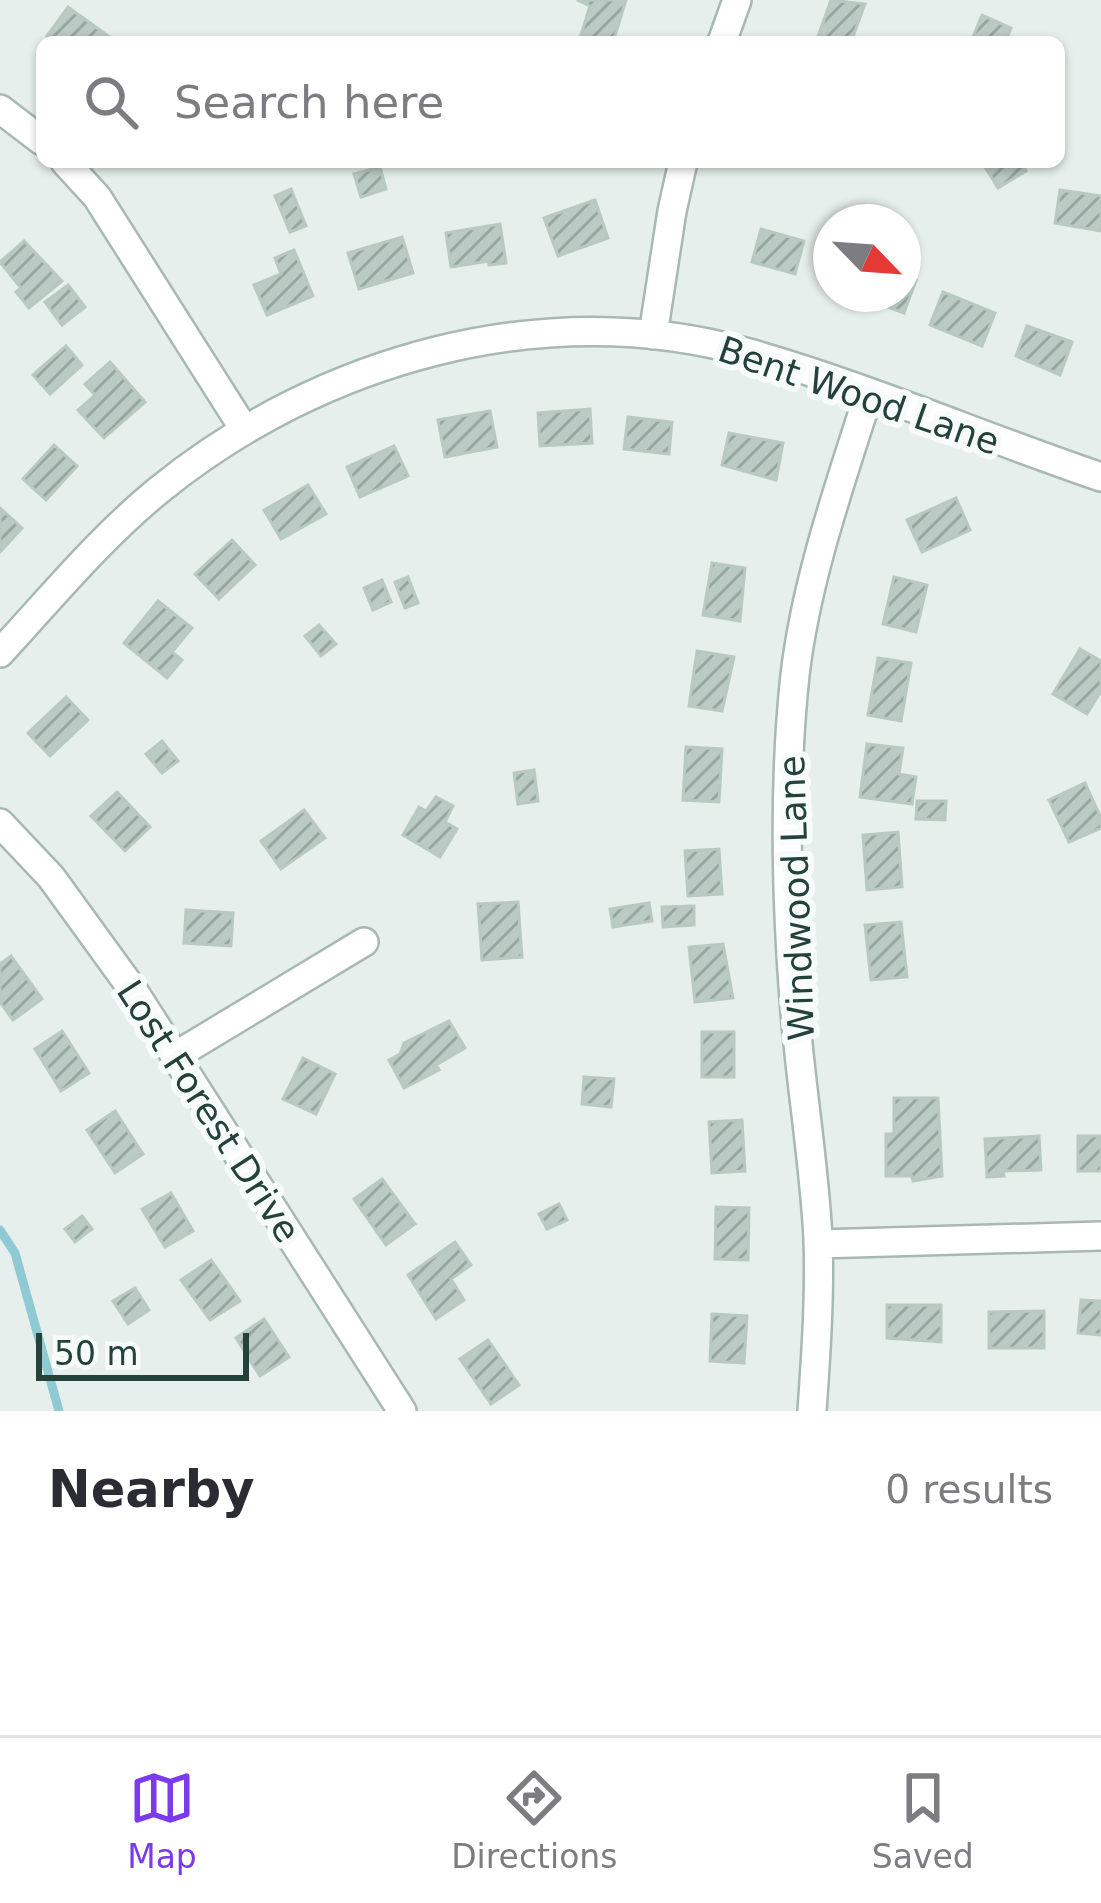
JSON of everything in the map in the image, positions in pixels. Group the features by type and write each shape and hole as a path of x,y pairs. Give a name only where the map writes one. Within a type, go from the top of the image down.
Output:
{"street":[{"path":"724,36 737,0"},
{"path":"0,109 36,136"},
{"path":"70,168 97,197 244,430"},
{"path":"653,335 682,168"},
{"name":"Bent Wood Lane","path":"0,653 116,529 183,471 301,399 376,368 452,346 580,331 653,335 747,352 1101,478"},
{"name":"Windwood Lane","path":"812,1411 818,1244 792,969 788,787 795,673 809,604 869,393"},
{"name":"Lost Forest Drive","path":"0,823 51,877 134,990 402,1411"},
{"path":"175,1056 364,942"},
{"path":"818,1244 1101,1236"}],"building":[{"path":"577,0 626,0 615,36 581,36 590,6"},
{"path":"831,0 865,4 853,36 818,36"},
{"path":"68,7 108,36 47,36"},
{"path":"982,15 1011,28 1008,36 973,36"},
{"path":"380,168 386,189 361,197 354,174"},
{"path":"986,168 1024,168 1026,171 998,188"},
{"path":"291,189 306,226 290,232 275,196"},
{"path":"1060,190 1101,196 1101,231 1055,223"},
{"path":"595,200 608,238 558,256 544,218"},
{"path":"500,224 506,263 451,267 446,233"},
{"path":"761,229 804,241 795,274 752,262"},
{"path":"402,237 413,273 359,289 348,253"},
{"path":"24,241 62,281 29,308 16,292 21,288 0,262"},
{"path":"294,250 313,296 267,315 254,285 281,274 275,258"},
{"path":"68,285 85,307 62,325 45,302"},
{"path":"943,292 995,313 982,346 930,325"},
{"path":"1027,326 1072,342 1060,375 1016,356"},
{"path":"66,346 82,365 50,394 33,375"},
{"path":"110,362 145,402 104,438 78,410 95,395 85,384"},
{"path":"590,409 592,443 540,446 538,413"},
{"path":"490,411 497,447 445,457 438,420"},
{"path":"628,417 672,422 669,454 624,449"},
{"path":"729,433 783,443 776,480 722,465"},
{"path":"54,445 77,466 46,500 23,479"},
{"path":"394,446 408,476 360,497 347,467"},
{"path":"308,485 326,514 281,539 264,510"},
{"path":"956,498 970,530 922,552 907,520"},
{"path":"0,508 22,528 0,552"},
{"path":"232,540 255,565 219,599 195,574"},
{"path":"712,563 745,568 740,621 703,615"},
{"path":"408,577 418,603 405,608 395,582"},
{"path":"894,577 927,585 916,632 883,624"},
{"path":"382,580 391,602 373,610 364,588"},
{"path":"158,601 192,628 172,652 182,660 167,678 124,643"},
{"path":"319,625 336,644 321,656 305,636"},
{"path":"1080,649 1101,661 1101,691 1087,714 1053,694"},
{"path":"697,651 734,657 722,711 689,706"},
{"path":"878,658 911,663 901,721 868,715"},
{"path":"66,697 88,720 50,756 28,733"},
{"path":"162,741 178,761 162,773 146,754"},
{"path":"867,744 903,748 899,774 916,777 912,804 860,797"},
{"path":"686,747 722,749 719,802 683,800"},
{"path":"534,770 538,801 518,804 514,773"},
{"path":"1085,783 1101,828 1069,842 1049,800"},
{"path":"117,792 150,827 125,851 91,816"},
{"path":"436,797 453,806 445,822 457,829 440,857 403,835 419,807 426,811"},
{"path":"917,801 946,801 945,820 916,819"},
{"path":"304,810 325,838 281,869 261,841"},
{"path":"898,832 902,887 867,890 863,835"},
{"path":"719,849 722,894 688,896 685,851"},
{"path":"518,902 522,957 482,960 478,904"},
{"path":"649,903 652,921 613,927 610,909"},
{"path":"694,906 694,925 663,927 662,907"},
{"path":"186,910 233,913 231,946 184,943"},
{"path":"901,922 907,977 871,980 865,925"},
{"path":"723,944 733,998 695,1002 689,947"},
{"path":"11,956 42,999 13,1020 0,1002 0,964"},
{"path":"449,1021 465,1048 436,1065 439,1070 404,1088 389,1060 400,1054 404,1043"},
{"path":"62,1031 89,1073 61,1091 35,1049"},
{"path":"702,1032 734,1032 734,1077 702,1077"},
{"path":"303,1058 335,1074 316,1114 283,1099"},
{"path":"584,1077 614,1079 611,1107 582,1104"},
{"path":"894,1098 938,1098 942,1176 913,1181 912,1176 886,1176 886,1134 894,1134"},
{"path":"115,1111 143,1154 115,1173 87,1130"},
{"path":"742,1120 745,1171 712,1173 709,1122"},
{"path":"1039,1136 1041,1170 1003,1171 1004,1176 987,1177 985,1139"},
{"path":"1078,1136 1101,1136 1101,1171 1078,1171"},
{"path":"382,1179 415,1224 386,1245 354,1199"},
{"path":"171,1193 193,1231 165,1247 142,1209"},
{"path":"559,1204 567,1220 547,1229 539,1214"},
{"path":"716,1207 749,1208 748,1260 715,1259"},
{"path":"82,1216 92,1229 75,1242 65,1229"},
{"path":"455,1242 471,1265 451,1279 464,1300 436,1319 408,1275"},
{"path":"211,1260 240,1301 210,1320 181,1280"},
{"path":"135,1288 149,1310 128,1324 113,1301"},
{"path":"1081,1300 1101,1301 1101,1335 1078,1333"},
{"path":"887,1305 941,1305 941,1342 887,1338"},
{"path":"1044,1311 1044,1348 989,1348 989,1312"},
{"path":"712,1314 747,1316 744,1363 710,1361"},
{"path":"264,1319 289,1357 260,1376 236,1338"},
{"path":"488,1340 519,1385 491,1404 460,1359"}],"waterway":[{"path":"0,1230 15,1253 59,1411"}]}
